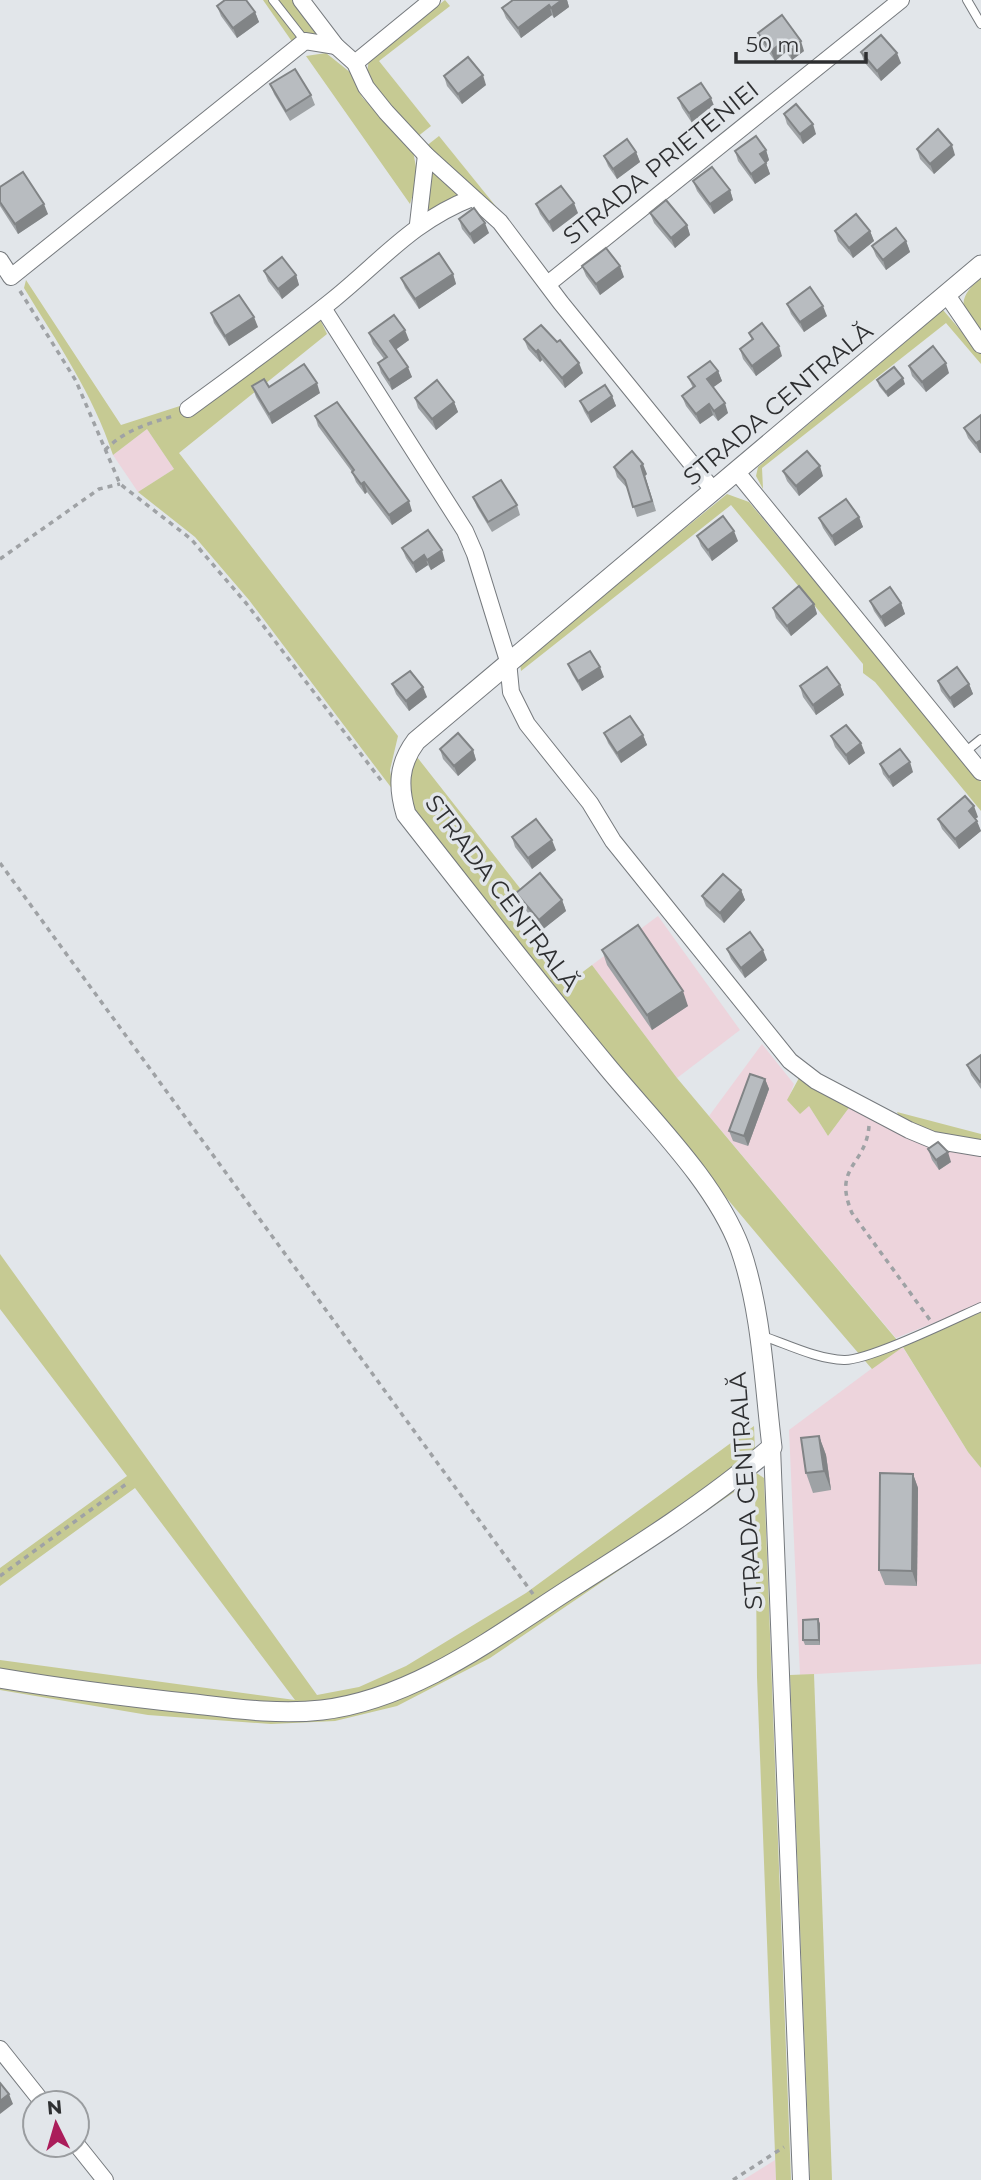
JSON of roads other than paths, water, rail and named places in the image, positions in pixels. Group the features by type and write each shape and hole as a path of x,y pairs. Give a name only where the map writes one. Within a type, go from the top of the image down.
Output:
{"street":[{"path":"301,0 336,46 355,63 366,87 426,155 500,222 561,303 713,490"},
{"path":"355,63 432,0"},
{"name":"STRADA PRIETENIEI","path":"549,284 901,0"},
{"path":"0,260 11,277 305,41 336,46"},
{"path":"418,224 426,155"},
{"path":"188,409 323,308 418,224 472,198"},
{"name":"STRADA CENTRALĂ","path":"801,2180 772,1447 753,1294 740,1248 726,1218 703,1183 552,999 406,814 400,793 405,754 416,741 981,265"},
{"path":"947,295 981,345"},
{"path":"323,308 464,531 475,554 508,661 511,692 527,724 590,803 613,841 742,1003 803,1073 933,1140 981,1148"},
{"path":"736,471 981,772"},
{"path":"0,1678 117,1696 289,1712 322,1710 378,1698 481,1646 648,1538 744,1471 772,1447"},
{"path":"0,2049 32,2089"},
{"path":"88,2159 105,2180"}],"lane":[{"path":"272,0 305,41"},
{"path":"967,0 981,24"},
{"path":"965,752 981,739"},
{"path":"758,1334 825,1357 847,1360 981,1307"}]}
